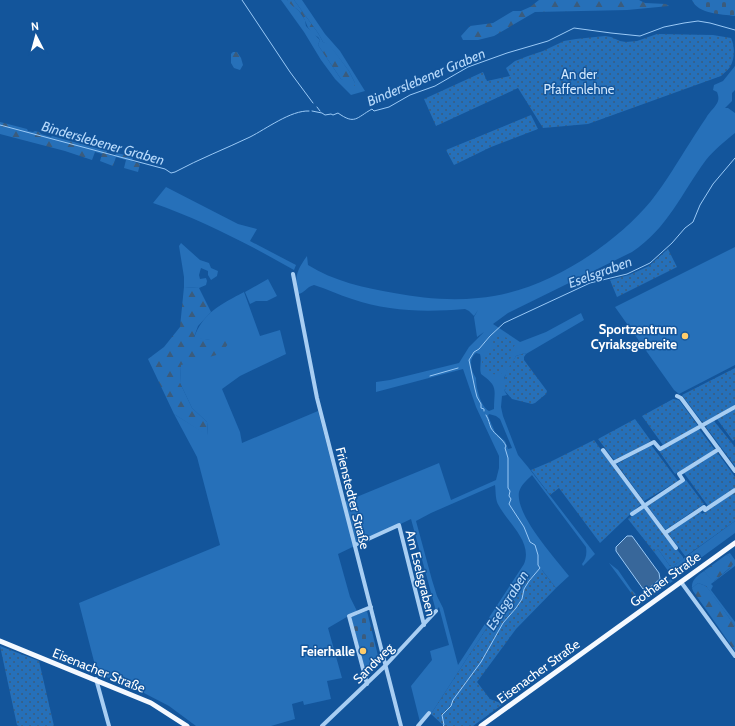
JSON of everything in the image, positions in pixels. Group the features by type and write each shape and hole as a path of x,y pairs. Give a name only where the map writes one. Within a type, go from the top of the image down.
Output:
{"main road":[{"name":"Gothaer Straße","path":"609,634 735,543"},
{"name":"Eisenacher Straße","path":"481,726 609,634"},
{"name":"Eisenacher Straße","path":"0,641 96,679 151,703 187,726"}],"street":[{"name":"Frienstedter Straße","path":"293,274 317,398 401,726"},
{"path":"677,396 681,398 735,471"},
{"path":"613,463 654,442 660,449 735,408"},
{"path":"632,514 643,505 683,480 679,474 719,449"},
{"path":"603,450 676,548"},
{"path":"665,533 704,507 705,510 735,490"},
{"name":"Am Eselsgraben","path":"355,545 398,525 424,625"},
{"path":"681,582 735,656"},
{"path":"367,684 349,616 370,607"},
{"name":"Sandweg","path":"322,726 385,666 436,611"},
{"path":"96,679 109,726"},
{"path":"418,726 429,713"}],"green space":[{"path":"281,0 287,0 299,11 305,20 306,26 320,40 318,45 341,79 355,83 349,71 329,45 323,42 294,0 302,0 325,34 340,51 365,91 351,95 335,79"},
{"path":"287,0 294,0 323,42 329,44 349,71 355,86 341,79 318,45 320,40 318,37 311,32 302,14"},
{"path":"539,0 639,0 645,3 666,4 669,6 627,10 535,12 494,36 478,40 463,40 461,36 470,26 493,23 513,11 521,11 530,7"},
{"path":"692,0 735,0 735,16 705,11 695,5"},
{"name":"An der Pfaffenlehne","path":"657,34 713,35 731,38 734,52 732,64 721,76 588,124 543,128 518,88 436,126 424,99 483,72 487,81 510,76 506,68 515,61 543,51 564,41 605,36 626,42 637,41"},
{"path":"233,52 237,52 241,58 243,65 240,70 234,68 231,63 231,54"},
{"path":"735,66 735,90 732,93 732,101 725,108 728,108 735,113 735,133 716,149 706,160 673,210 655,232 632,252 508,313 493,324 520,342 546,332 581,313 584,320 526,354 516,356 504,378 506,389 504,390 507,395 502,396 501,407 518,455 595,554 583,566 582,564 586,554 586,547 532,475 520,489 519,502 530,524 546,548 569,576 556,588 542,570 531,579 523,572 431,714 428,711 420,722 411,686 432,660 430,651 449,645 439,607 436,611 411,519 338,554 350,597 357,611 328,628 342,678 327,681 331,699 304,705 303,701 292,704 295,719 271,726 196,726 169,706 144,693 97,673 79,603 220,545 197,457 174,414 208,435 207,422 192,408 180,383 181,364 197,359 210,340 194,338 198,329 208,315 221,305 244,292 260,336 280,330 286,354 240,376 222,389 240,432 242,443 318,411 342,503 439,463 451,500 496,480 499,468 499,456 476,407 463,369 376,392 376,382 459,363 469,347 484,332 477,337 474,317 478,310 474,316 465,309 422,311 394,309 366,303 314,285 298,294 296,278 301,265 307,256 308,265 339,280 372,289 425,298 467,299 502,295 526,288 550,278 573,266 616,235 651,201 717,103 718,96 717,92 713,90 714,85 723,81","holes":["476,353 480,354 481,374 491,382 495,393 494,409 489,411 481,401 476,378 471,365 472,358","489,414 500,419 512,448 508,449 505,441 495,432 488,416","495,485 498,504 518,533 525,548 526,556 524,564 458,665 443,608 432,580 416,521"]},
{"path":"531,115 538,129 491,147 454,165 446,150"},
{"path":"0,122 27,129 28,131 39,132 51,137 52,136 107,151 106,154 114,156 117,153 133,157 132,161 140,164 138,172 124,168 126,160 116,157 113,166 100,161 102,154 95,152 92,160 65,151 0,134"},
{"path":"166,187 238,224 257,229 250,241 296,265 294,270 225,233 153,203"},
{"path":"181,243 200,260 209,263 211,268 218,271 217,276 211,280 208,275 208,271 201,268 199,275 200,279 206,278 206,285 199,288 184,287 184,277 179,246"},
{"name":"Sportzentrum Cyriaksgebreite","path":"735,247 735,365 679,394 674,390 615,307"},
{"path":"668,249 677,267 617,297 610,280 629,275 649,266"},
{"path":"268,279 277,296 267,301 256,301 250,304 245,292"},
{"path":"184,287 199,288 211,312 198,326 194,337 210,340 226,336 229,343 220,354 181,365 180,383 192,408 207,422 208,436 174,414 148,359 164,347 180,327"},
{"path":"499,335 516,343 509,355 511,357 503,372 501,374 492,374 486,372 483,368 483,356 494,346 489,343"},
{"path":"525,353 524,360 547,391 546,394 532,404 512,399 504,390 506,389 503,383 507,370 516,356"},
{"path":"735,368 735,405 703,423 682,395"},
{"path":"673,399 679,400 698,426 663,445 642,416"},
{"path":"735,409 735,439 733,441 717,419"},
{"path":"635,419 651,441 615,461 598,439"},
{"path":"714,421 735,447 735,466 706,427 706,425"},
{"path":"699,429 715,450 675,474 659,451"},
{"path":"594,440 641,504 600,543 559,488 550,495 531,470"},
{"path":"651,445 678,481 644,501 617,464"},
{"path":"717,452 735,477 735,488 708,506 684,473"},
{"path":"686,480 704,504 665,530 648,504"},
{"path":"735,492 735,521 685,556 668,533 700,511 702,514"},
{"path":"643,507 683,557 683,559 673,566 670,566 658,549 654,552 628,519"},
{"path":"735,521 735,533 676,576 672,576 654,552 658,549 670,566 673,566"},
{"path":"730,553 735,560 735,566 711,584 713,586 711,590 735,622 735,626 706,586 698,583 692,588 694,580 704,571 714,581 729,569 733,564 729,556 726,555"},
{"path":"726,555 729,556 733,562 732,566 712,581 704,571"},
{"path":"609,563 618,570 631,589 641,600 671,579 673,581 640,605"},
{"path":"541,569 556,588 516,629 477,682 490,699 503,704 473,726 444,726 431,714 523,572 531,579"},
{"path":"698,583 706,586 735,626 735,651 693,591 692,588"},
{"path":"367,611 380,664 367,676 351,617"},
{"path":"0,646 39,661 54,726 17,725"}],"shaded area":[{"path":"627,536 632,536 659,573 660,579 647,590 643,589 616,551 616,547"}],"waterway":[{"path":"242,0 290,72 313,103"},
{"name":"Binderslebener Graben","path":"312,111 325,115 333,115 338,113 348,119 355,119 372,109 374,111 389,107 410,95 435,86 468,67 507,53 548,41 574,28 640,36 664,27 698,21 735,30"},
{"name":"Binderslebener Graben","path":"317,107 320,111"},
{"name":"Binderslebener Graben","path":"0,125 165,169 171,173 250,137 287,117 309,111"},
{"name":"Eselsgraben","path":"484,411 484,409 481,408 481,404 477,397 469,360 474,352 479,349 504,323 590,283 627,274 650,263 693,222 700,205 713,184 735,158"},
{"path":"430,376 458,368"},
{"name":"Eselsgraben","path":"443,726 442,715 451,706 453,700 481,662 503,623 522,599 524,589 529,581 540,568 538,565 538,555 535,545 530,542 524,527 509,504 511,499 508,488 508,458 505,448 506,446 491,428 486,415"}],"place":[{"name":"Sportzentrum Cyriaksgebreite","path":"685,336"},
{"name":"Feierhalle","path":"363,651"}]}
